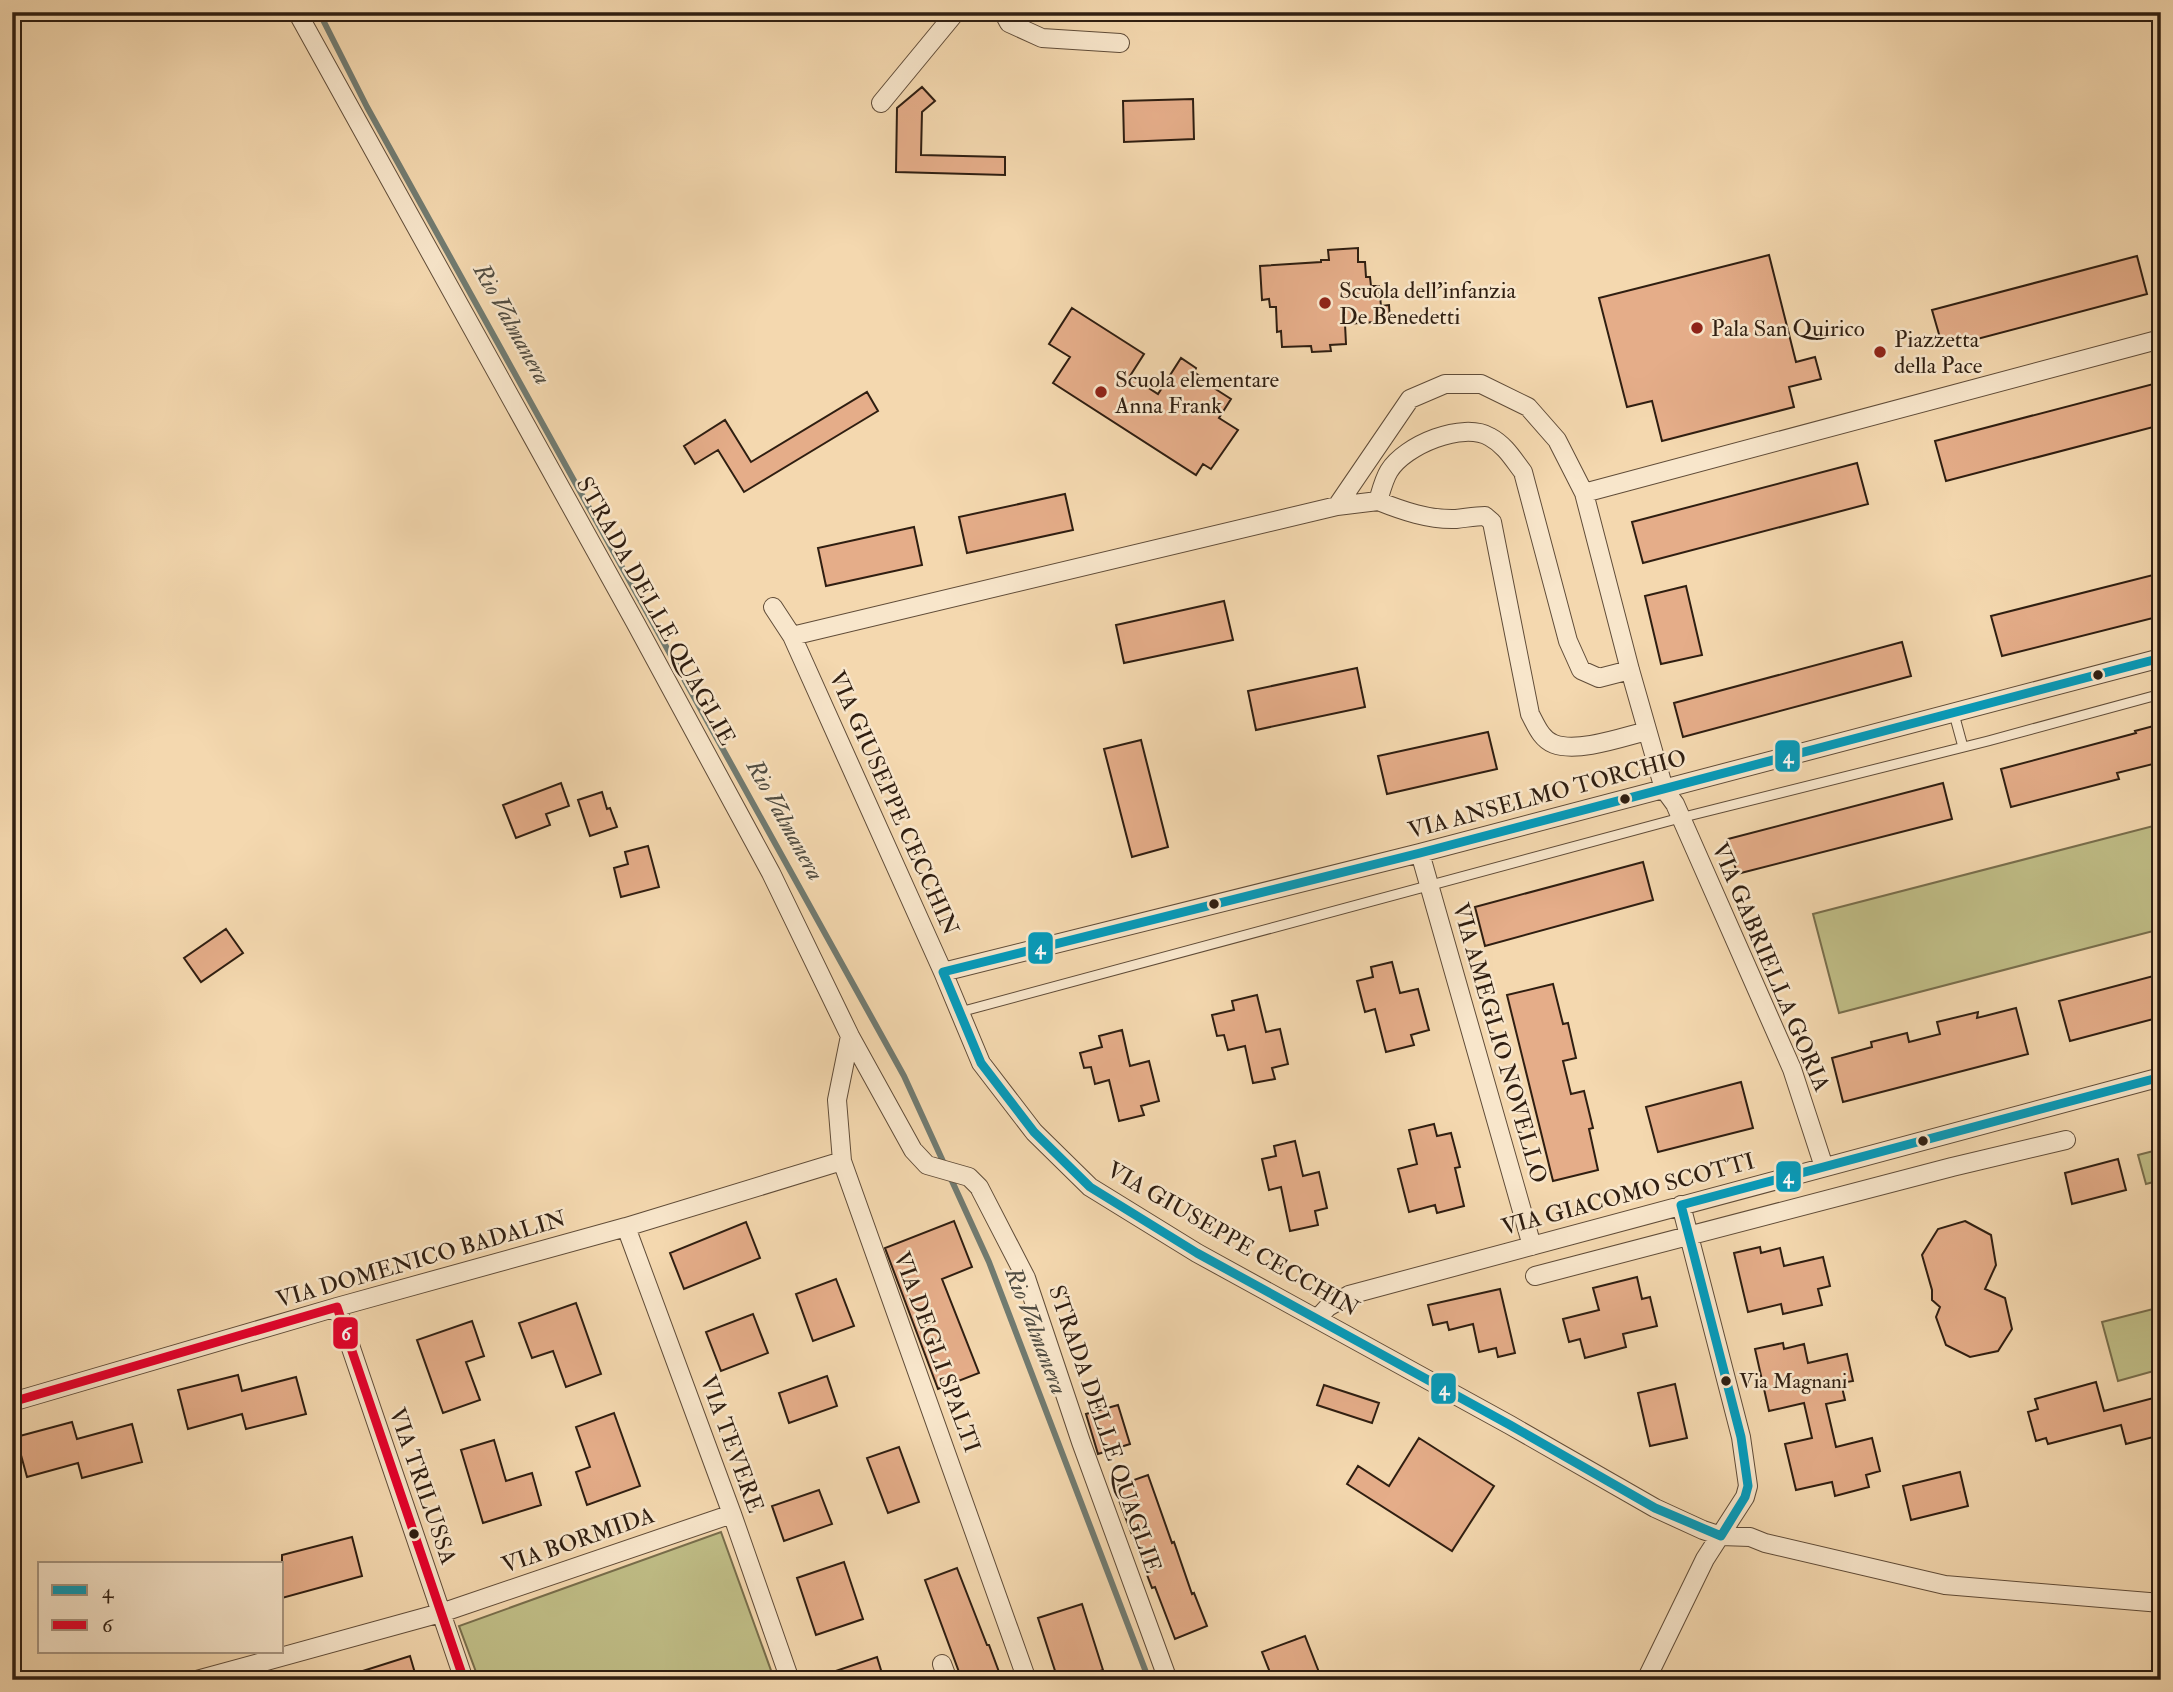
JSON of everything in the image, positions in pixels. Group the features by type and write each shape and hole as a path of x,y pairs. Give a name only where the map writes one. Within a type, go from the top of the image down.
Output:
{"street":[{"name":"STRADA DELLE QUAGLIE","path":"297,12 622,597 765,861 850,1036 913,1150 927,1165 969,1177 979,1187 1026,1278 1081,1443 1168,1680"},
{"path":"881,103 957,12"},
{"path":"1003,12 1009,23 1042,38 1120,43"},
{"path":"1584,493 2161,338"},
{"name":"VIA GABRIELLA GORIA","path":"1337,506 1410,399 1445,384 1481,384 1528,407 1557,440 1584,493 1664,789 1675,804 1792,1069 1824,1167"},
{"path":"1378,501 1389,471 1407,451 1432,439 1463,432 1488,435 1507,450 1522,472 1568,641 1581,670 1599,678 1630,670"},
{"path":"792,636 1337,506 1378,501 1428,517 1455,519 1485,516 1492,522 1530,714 1540,733 1553,744 1578,746 1647,731"},
{"name":"VIA GIUSEPPE CECCHIN","path":"773,607 792,636 981,1063 1034,1132 1090,1187 1197,1253 1655,1508 1703,1530 1721,1536 1750,1537 1765,1543 1945,1585 2161,1603"},
{"name":"VIA ANSELMO TORCHIO","path":"943,972 1420,853 2161,658"},
{"name":"VIA AMEGLIO NOVELLO","path":"1420,853 1532,1246"},
{"name":"VIA DEGLI SPALTI","path":"850,1036 837,1100 842,1161 1027,1680"},
{"name":"VIA GIACOMO SCOTTI","path":"1318,1318 1328,1307 1349,1295 2161,1077"},
{"path":"1535,1276 1952,1167 2066,1140"},
{"name":"VIA DOMENICO BADALIN","path":"12,1402 337,1307 626,1227 842,1161"},
{"path":"1646,1680 1705,1559 1745,1497 1748,1486 1741,1437 1681,1205"},
{"name":"VIA TEVERE","path":"626,1227 790,1680"},
{"name":"VIA TRILUSSA","path":"337,1307 464,1680"},
{"name":"VIA BORMIDA","path":"197,1680 440,1613 732,1514"}],"lane":[{"path":"960,1012 1680,818 2161,694"},
{"path":"1954,714 1963,747"}],"shaded area":[{"path":"2161,824 2161,929 1839,1013 1813,914"},
{"path":"2161,1149 2161,1180 2146,1184 2138,1155"},
{"path":"2161,1307 2161,1369 2118,1381 2102,1322"},
{"path":"721,1532 773,1676 763,1680 479,1680 459,1626"}],"building":[{"path":"922,87 935,101 922,112 921,155 1005,157 1005,175 896,172 897,108"},
{"path":"1193,99 1194,139 1124,142 1123,101"},
{"name":"Scuola dell'infanzia De Benedetti","path":"1358,248 1358,262 1365,262 1366,277 1370,277 1371,286 1379,286 1381,306 1389,305 1390,321 1345,324 1346,344 1330,345 1331,351 1312,352 1311,346 1282,347 1281,331 1277,332 1276,307 1270,307 1269,299 1262,300 1260,266 1321,262 1329,260 1328,250"},
{"name":"Pala San Quirico","path":"1769,255 1796,362 1815,357 1821,379 1789,387 1794,407 1662,441 1652,401 1627,407 1599,298"},
{"path":"2137,256 2147,294 1943,348 1932,310"},
{"name":"Scuola elementare Anna Frank","path":"1072,308 1144,354 1130,376 1158,394 1181,358 1196,368 1194,372 1207,381 1206,383 1231,399 1219,418 1238,430 1211,469 1203,464 1196,475 1053,383 1070,357 1049,344"},
{"path":"2161,382 2161,425 1946,481 1935,441"},
{"path":"867,392 878,411 744,492 718,450 695,464 684,446 725,420 751,462"},
{"path":"1857,463 1868,504 1643,563 1632,522"},
{"path":"1065,494 1073,530 967,553 959,517"},
{"path":"914,527 922,565 826,586 818,548"},
{"path":"2161,573 2161,616 2002,656 1991,616"},
{"path":"1686,586 1702,655 1661,664 1645,596"},
{"path":"1224,601 1233,640 1124,663 1116,625"},
{"path":"1902,642 1911,676 1683,737 1674,703"},
{"path":"1357,668 1365,707 1256,730 1248,691"},
{"path":"2161,724 2161,762 2117,773 2119,779 2011,807 2001,769"},
{"path":"1488,732 1497,769 1387,794 1378,756"},
{"path":"1141,740 1168,847 1132,857 1104,749"},
{"path":"561,783 569,806 546,814 550,825 516,838 503,805"},
{"path":"1943,783 1952,819 1737,874 1728,839"},
{"path":"602,792 607,809 610,808 617,827 590,836 578,800"},
{"path":"648,846 659,887 621,897 614,868 628,864 625,852"},
{"path":"1643,862 1653,900 1485,946 1475,907"},
{"path":"226,929 243,953 201,982 184,958"},
{"path":"1392,962 1400,993 1418,989 1429,1030 1411,1035 1414,1045 1386,1052 1375,1009 1365,1012 1357,981 1373,977 1371,967"},
{"path":"2161,974 2161,1017 2070,1041 2059,1001"},
{"path":"1553,984 1563,1024 1568,1023 1576,1058 1563,1061 1571,1094 1584,1091 1593,1128 1589,1129 1598,1170 1553,1181 1507,995"},
{"path":"1257,995 1266,1032 1280,1029 1288,1064 1272,1068 1275,1079 1253,1083 1245,1046 1228,1050 1224,1035 1217,1036 1212,1015 1234,1010 1232,1001"},
{"path":"2016,1008 2028,1054 1843,1102 1832,1058 1872,1047 1871,1042 1907,1033 1909,1042 1940,1034 1937,1022 1978,1012 1977,1018"},
{"path":"1122,1030 1130,1066 1149,1061 1159,1101 1141,1106 1144,1115 1119,1121 1109,1080 1095,1084 1091,1067 1084,1068 1080,1053 1102,1047 1099,1036"},
{"path":"1741,1082 1753,1128 1658,1152 1646,1107"},
{"path":"1434,1124 1437,1136 1451,1133 1460,1167 1455,1168 1464,1206 1437,1213 1435,1205 1409,1212 1398,1169 1417,1164 1409,1130"},
{"path":"1295,1141 1303,1176 1319,1172 1327,1208 1315,1211 1318,1225 1290,1231 1281,1187 1269,1190 1262,1159 1276,1156 1274,1146"},
{"path":"2118,1159 2126,1190 2072,1204 2065,1173"},
{"path":"954,1221 972,1267 942,1279 979,1373 938,1389 885,1248"},
{"path":"1965,1221 1991,1235 1996,1265 1985,1289 2005,1298 2012,1329 1998,1351 1970,1357 1946,1345 1936,1317 1940,1307 1932,1300 1932,1290 1922,1255 1938,1229"},
{"path":"746,1222 760,1258 684,1289 670,1253"},
{"path":"1760,1247 1761,1253 1780,1248 1784,1266 1823,1257 1830,1286 1818,1289 1822,1305 1783,1314 1781,1304 1748,1312 1734,1253"},
{"path":"1637,1277 1642,1299 1650,1297 1657,1326 1623,1334 1626,1347 1585,1358 1580,1339 1569,1342 1563,1319 1599,1310 1593,1288"},
{"path":"836,1279 854,1326 813,1341 796,1294"},
{"path":"1500,1289 1515,1353 1498,1357 1496,1348 1479,1352 1473,1324 1449,1330 1447,1322 1433,1325 1428,1305"},
{"path":"576,1303 601,1374 566,1387 553,1351 532,1358 519,1323"},
{"path":"753,1314 768,1353 721,1371 706,1332"},
{"path":"472,1321 484,1356 466,1362 480,1400 443,1413 417,1340"},
{"path":"1783,1343 1784,1349 1804,1344 1808,1363 1847,1354 1853,1381 1841,1383 1845,1400 1826,1404 1836,1447 1872,1438 1880,1471 1866,1475 1869,1487 1835,1496 1832,1482 1796,1490 1785,1444 1812,1438 1804,1403 1769,1411 1755,1349"},
{"path":"238,1375 242,1391 296,1377 306,1414 246,1429 242,1414 188,1429 178,1390"},
{"path":"827,1376 837,1406 789,1423 779,1393"},
{"path":"2096,1382 2104,1411 2161,1396 2161,1435 2126,1444 2121,1425 2048,1444 2046,1438 2036,1441 2028,1412 2038,1409 2035,1399"},
{"path":"1675,1384 1687,1438 1650,1446 1638,1393"},
{"path":"1324,1385 1379,1403 1372,1423 1317,1405"},
{"path":"1118,1405 1130,1444 1098,1454 1086,1414"},
{"path":"614,1413 640,1486 587,1505 576,1472 590,1467 576,1427"},
{"path":"72,1422 77,1439 132,1424 142,1462 82,1478 78,1463 27,1477 16,1437"},
{"path":"1419,1438 1494,1486 1452,1551 1347,1484 1358,1466 1389,1486"},
{"path":"494,1440 506,1481 532,1473 541,1505 483,1523 461,1450"},
{"path":"899,1447 919,1502 888,1513 867,1458"},
{"path":"1960,1472 1968,1506 1911,1520 1903,1486"},
{"path":"1148,1475 1172,1543 1174,1542 1192,1594 1194,1593 1207,1626 1175,1639 1155,1587 1152,1588 1114,1487"},
{"path":"819,1490 832,1524 784,1541 772,1506"},
{"path":"352,1537 362,1576 284,1597 282,1555"},
{"path":"844,1562 863,1619 816,1635 797,1578"},
{"path":"957,1568 1002,1680 962,1680 925,1580"},
{"path":"1082,1604 1103,1670 1074,1680 1058,1680 1038,1618"},
{"path":"1305,1636 1322,1680 1273,1680 1262,1652"},
{"path":"410,1656 417,1680 348,1680 347,1676"},
{"path":"877,1657 884,1680 818,1680 818,1677"}],"waterway":[{"name":"Rio Valmanera","path":"319,12 367,107 904,1076 989,1262 1149,1680"}],"transit line":[{"name":"4","path":"2161,658 1420,853 943,972 981,1063 1034,1132 1090,1187 1197,1253 1655,1508 1721,1536 1745,1497 1748,1486 1741,1437 1681,1205 2161,1077"},
{"name":"6","path":"12,1402 337,1307 464,1680"}],"place":[{"name":"Scuola dell'infanzia De Benedetti","path":"1325,303"},
{"name":"Pala San Quirico","path":"1697,328"},
{"name":"Piazzetta della Pace","path":"1880,352"},
{"name":"Scuola elementare Anna Frank","path":"1101,392"},
{"name":"Via Magnani","path":"1726,1381"}]}
